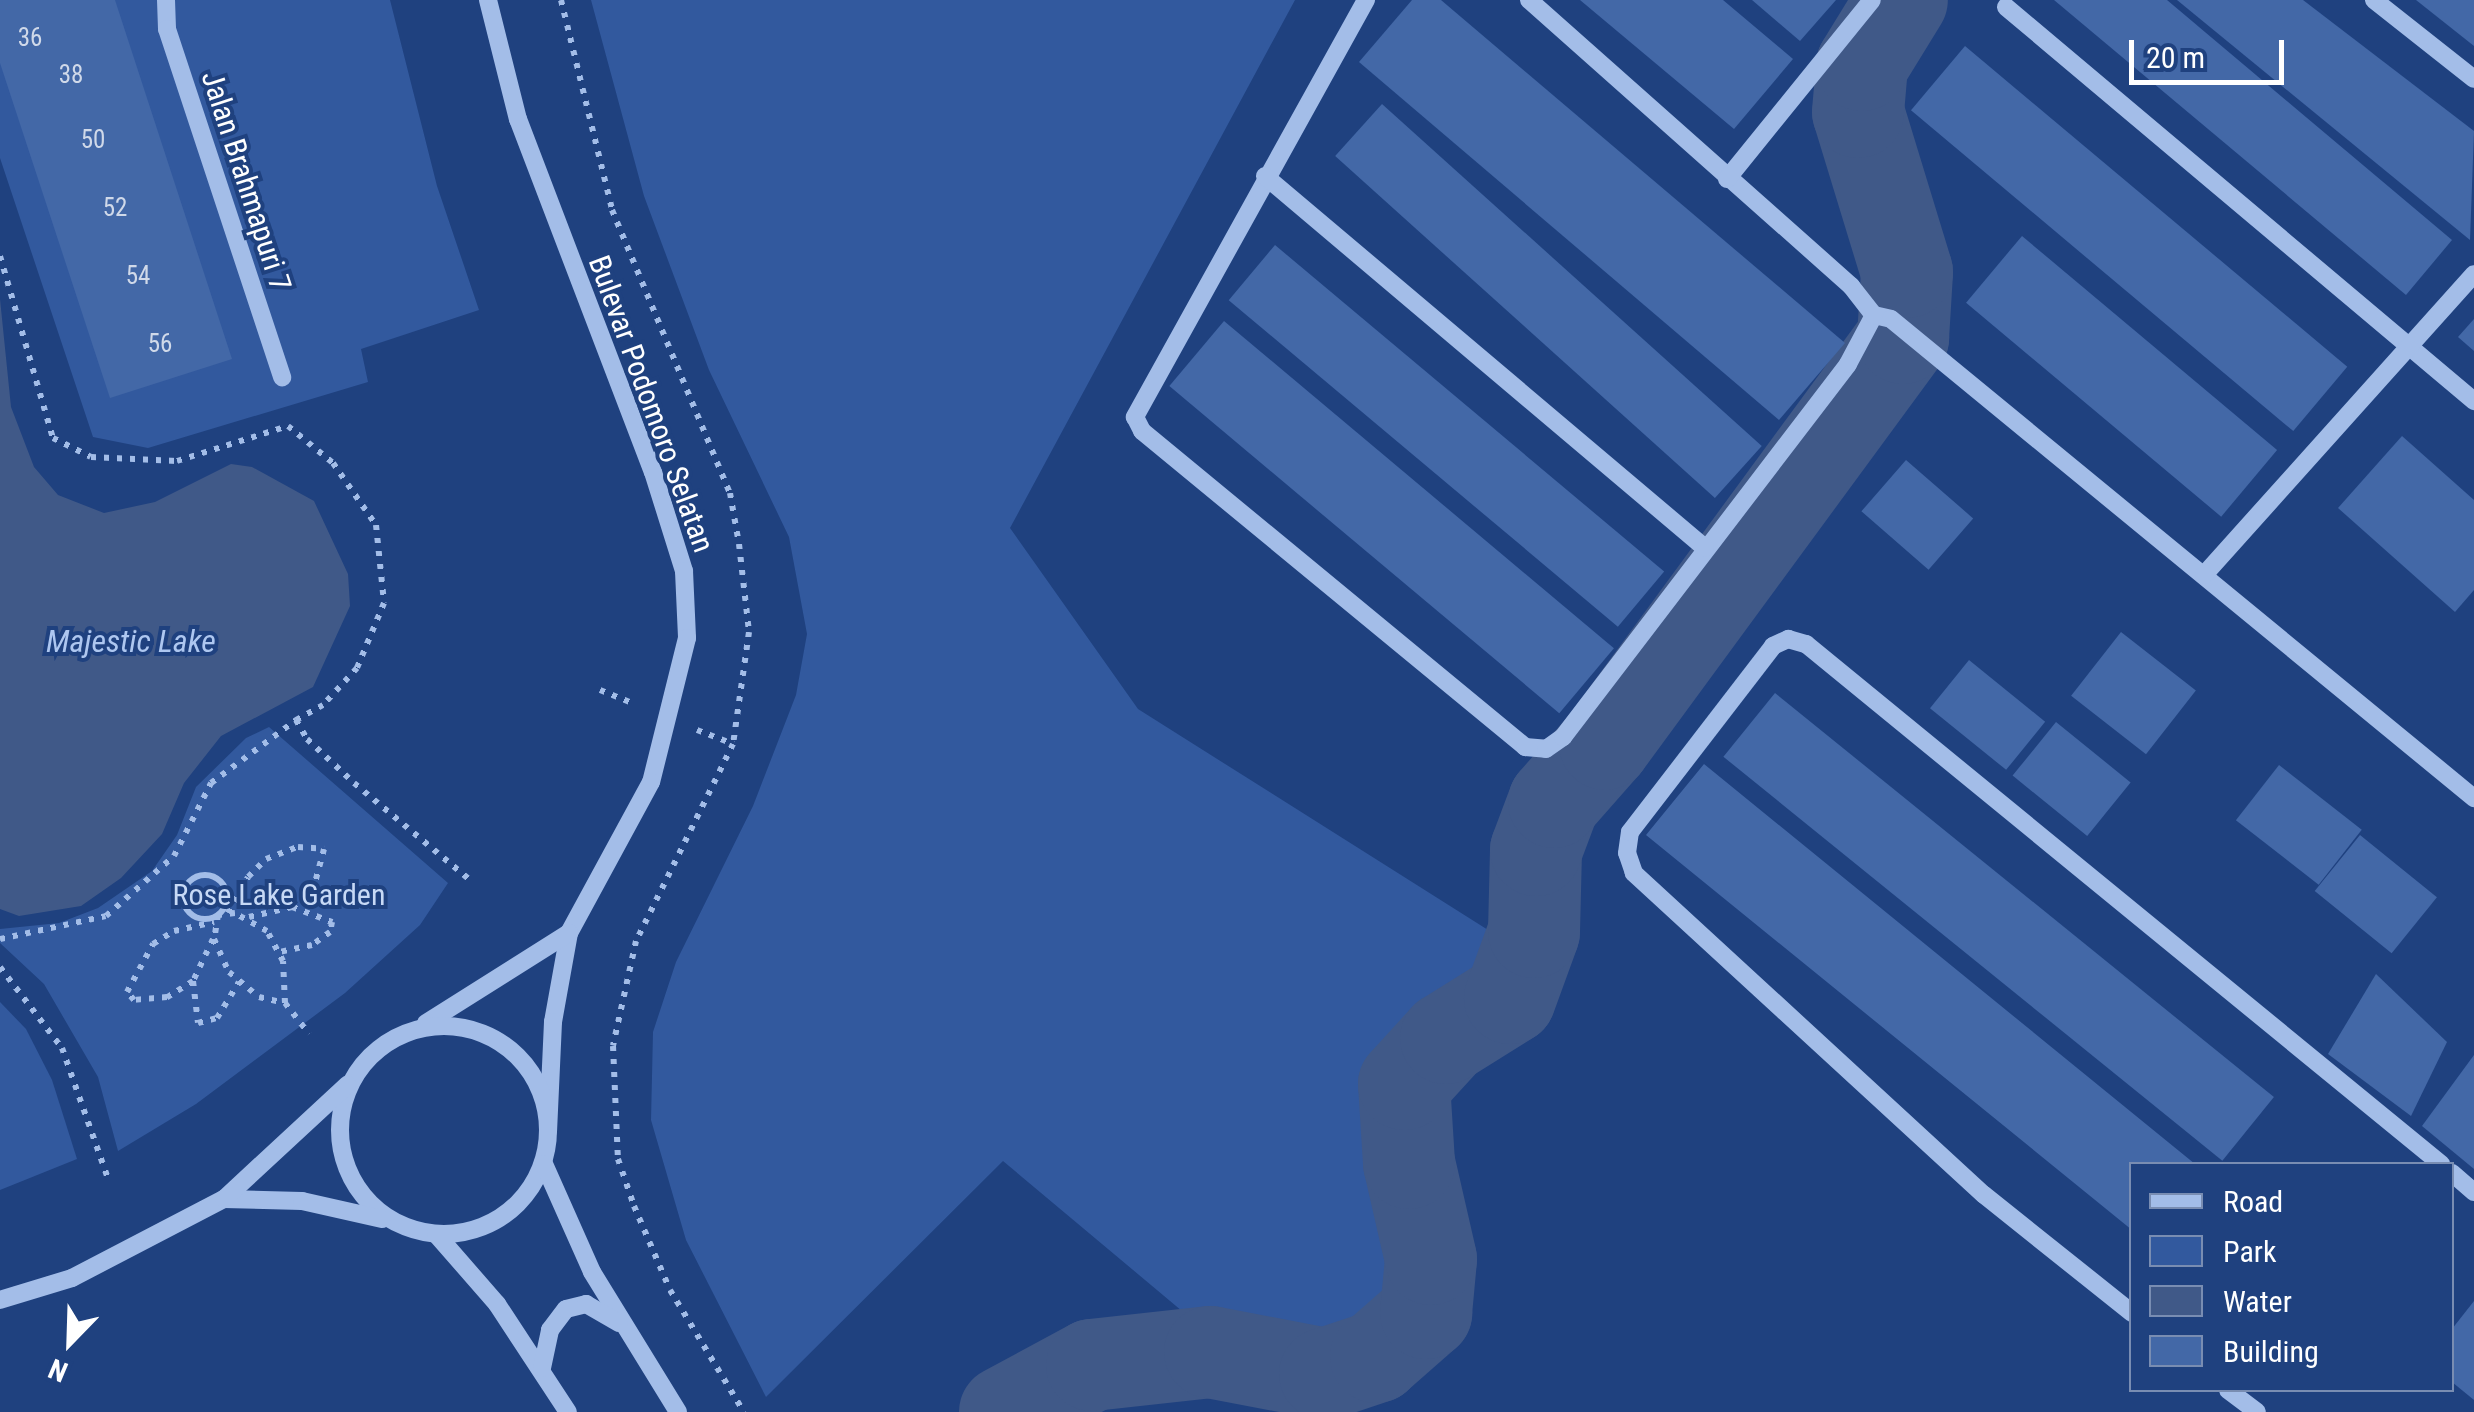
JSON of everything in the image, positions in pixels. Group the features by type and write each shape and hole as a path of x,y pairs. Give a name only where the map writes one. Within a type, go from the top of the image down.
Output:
{"street":[{"name":"Jalan Brahmapuri 7","path":"166,0 167,29 282,377"},
{"name":"Bulevar Podomoro Selatan","path":"488,0 518,119 653,472 684,571 687,638 656,766 570,934 553,1022 548,1131"},
{"path":"1366,0 1141,397 1134,417 1142,431 1525,747 1546,749 1563,737 1883,317"},
{"path":"1529,0 1883,317 2204,574 2474,798"},
{"path":"1727,179 1872,0"},
{"path":"2374,0 2474,79"},
{"path":"2006,7 2474,401"},
{"path":"1265,176 1705,548"},
{"path":"2204,574 2413,349 2474,274"},
{"path":"2129,1310 1984,1195 1634,873 1630,832 1773,646 1788,639 1806,644 2439,1162"},
{"name":"Bulevar Podomoro Selatan","path":"403,1034 496,984 570,934"},
{"path":"0,1300 72,1278 224,1199 352,1079 374,1052 403,1034 438,1026 472,1030 502,1044 535,1082 548,1131 544,1164 527,1194 502,1217 471,1231 436,1234 302,1201 224,1199"},
{"path":"352,1079 341,1112 340,1147 352,1180 374,1207 402,1226"},
{"path":"544,1164 564,1219 620,1324 678,1412"},
{"path":"2454,1175 2474,1192"},
{"path":"436,1234 542,1368 568,1412"},
{"path":"542,1368 550,1330 566,1309 586,1304 620,1324"},
{"path":"2231,1392 2257,1412"}],"path":[{"path":"0,256 53,438 118,462 178,461 288,426 333,464 376,524 384,603 357,668 322,705 212,783 174,856 106,916 0,940"},
{"path":"296,720 342,772 470,880"},
{"path":"193,981 168,997 134,1000 127,992 152,944 174,931 228,913 248,876 266,859 298,847 324,849 314,886 292,907"},
{"path":"216,919 205,920 186,909 183,895 194,877 222,882 227,902 216,919 214,939 193,981 194,1013 202,1025 225,1010 239,982"},
{"path":"228,913 248,917 292,907 323,915 332,926 312,945 280,952"},
{"path":"248,917 280,952 285,1003 309,1034"},
{"path":"214,939 239,982 259,996 285,1003"},
{"path":"0,968 62,1048 107,1176"}],"green space":[{"path":"0,0 390,0 437,186 479,310 361,349 368,382 148,448 93,437 0,158"},
{"path":"591,0 1295,0 1010,528 1138,709 1496,935 1520,915 1505,970 1478,998 1415,1033 1383,1088 1378,1142 1405,1207 1414,1284 1395,1327 1354,1347 1276,1352 1213,1337 1003,1161 766,1397 686,1240 651,1120 653,1032 676,962 753,806 796,695 807,634 789,537 709,370 644,196"},
{"name":"Rose Lake Garden","path":"269,727 448,883 420,925 345,993 196,1104 118,1151 98,1077 44,984 0,943 0,929 59,923 98,908 152,871 177,835 196,787 246,738"},
{"path":"0,1002 26,1029 52,1080 77,1159 0,1190"}],"water":[{"name":"Majestic Lake","path":"0,299 11,407 34,467 58,495 104,513 155,502 231,464 252,467 314,501 348,574 350,606 313,687 221,736 184,783 162,834 121,878 81,906 19,916 0,909"}],"building":[{"path":"0,0 115,0 232,359 110,398 0,63"},
{"path":"1412,0 1441,0 1845,343 1779,420 1359,62"},
{"path":"1580,0 1723,0 1793,59 1734,129"},
{"path":"1752,0 1836,0 1800,41"},
{"path":"2054,0 2167,0 2452,240 2406,295"},
{"path":"2177,0 2303,0 2474,131 2470,240"},
{"path":"2416,0 2474,0 2474,46"},
{"path":"1965,46 2347,367 2293,431 1911,110"},
{"path":"1382,104 1762,446 1715,498 1335,156"},
{"path":"2022,236 2277,450 2221,517 1966,303"},
{"path":"1275,245 1664,572 1618,627 1229,300"},
{"path":"2474,319 2474,351 2458,337"},
{"path":"1224,321 1614,648 1559,713 1169,386"},
{"path":"2402,436 2474,500 2474,590 2455,612 2338,508"},
{"path":"1906,460 1973,518 1929,570 1861,511"},
{"path":"2121,632 2196,690 2146,754 2071,696"},
{"path":"1969,660 2045,722 2006,770 1930,708"},
{"path":"1775,693 2274,1097 2222,1161 1723,757"},
{"path":"2056,722 2131,782 2087,836 2013,776"},
{"path":"1704,764 2193,1162 2129,1162 2129,1228 1646,835"},
{"path":"2279,765 2362,830 2319,885 2236,820"},
{"path":"2360,835 2437,897 2392,953 2315,891"},
{"path":"2376,974 2447,1042 2411,1116 2328,1054"},
{"path":"2474,1055 2474,1169 2422,1126"},
{"path":"2474,1301 2474,1400 2454,1384 2454,1326"}],"waterway":[{"path":"1005,1412 1092,1365 1210,1352 1325,1374 1376,1357 1426,1313 1431,1259 1409,1163 1404,1084 1446,1038 1510,998 1534,932 1536,850 1554,802 1605,744 1903,338 1907,272 1858,112 1862,65 1902,0"}]}
